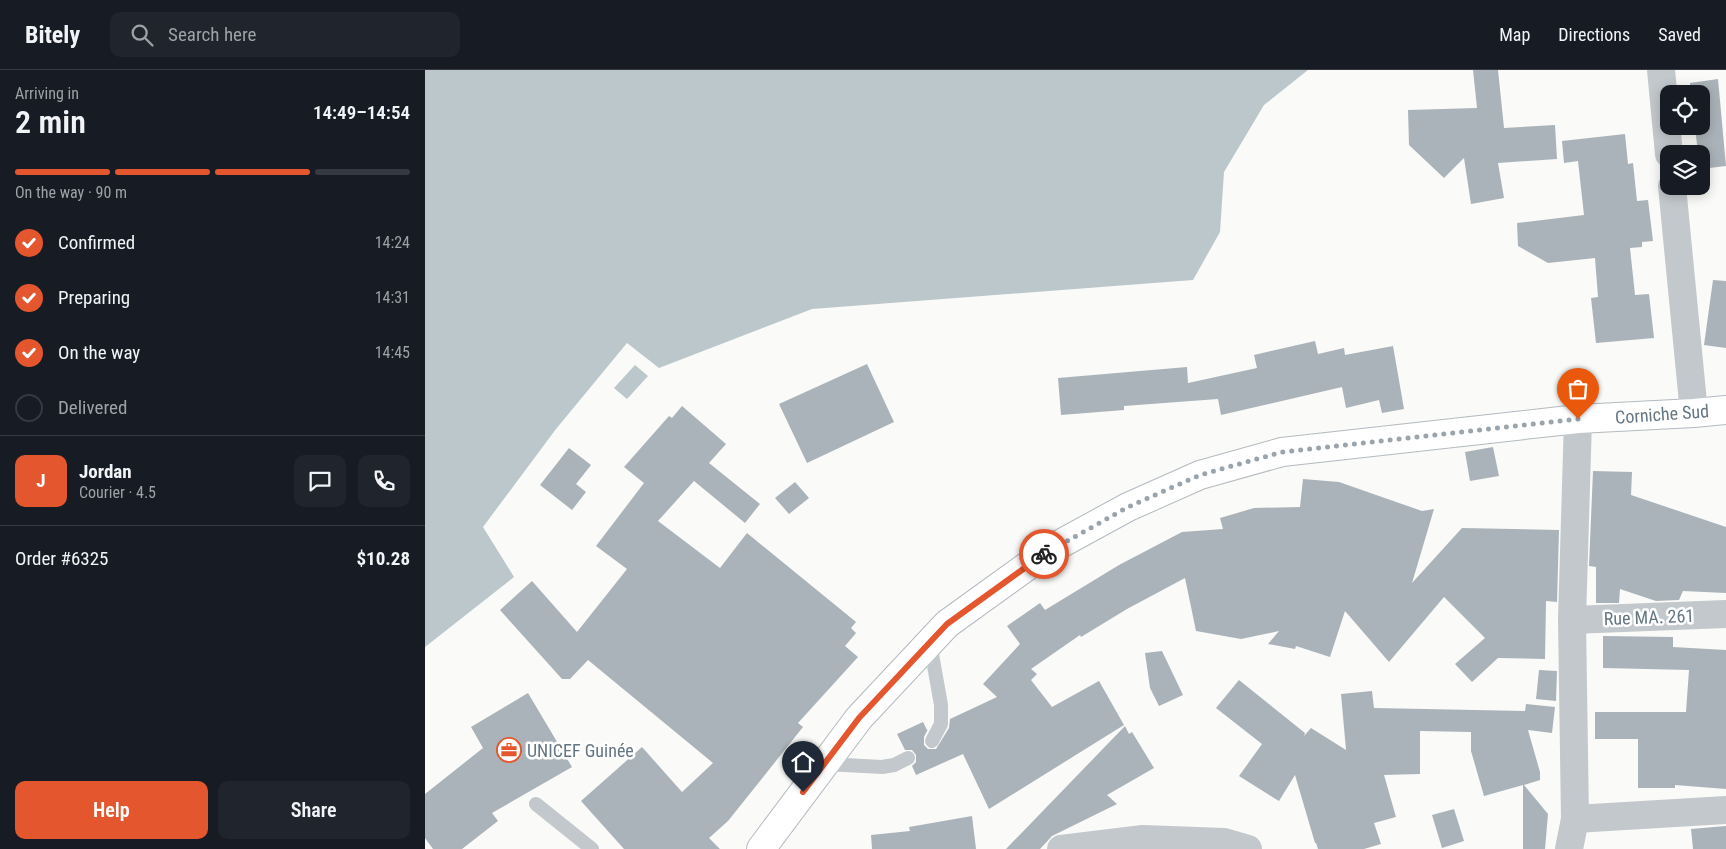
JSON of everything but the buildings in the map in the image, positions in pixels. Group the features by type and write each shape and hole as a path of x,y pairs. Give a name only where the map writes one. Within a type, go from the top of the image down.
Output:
{"main road":[{"name":"Corniche Sud","path":"761,849 859,718 947,624 1051,549 1128,507 1200,475 1282,452 1578,419 1726,410"}],"street":[{"path":"1661,70 1668,145"},
{"path":"1673,195 1694,413"},
{"path":"1569,849 1575,819 1572,620 1578,419"},
{"name":"Rue MA. 261","path":"1572,620 1726,614"},
{"path":"1575,819 1726,810"},
{"path":"1061,849 1143,840 1224,842 1248,849"}],"lane":[{"path":"930,642 941,705 941,724 932,741"},
{"path":"825,764 882,767 894,765 908,758"},
{"path":"536,804 592,849"}],"shaded area":[{"path":"425,70 1308,70 1264,105 1224,172 1220,232 1193,280 812,309 659,368 627,343 556,429 483,527 514,577 425,647"},
{"path":"635,365 648,376 627,399 614,388"}],"way so far":[{"path":"1044,554 1128,507 1200,475 1282,452 1578,419"}],"place":[{"name":"UNICEF Guinée","path":"509,750"}],"route":[{"path":"803,792 859,718 947,624 1044,554"}]}
